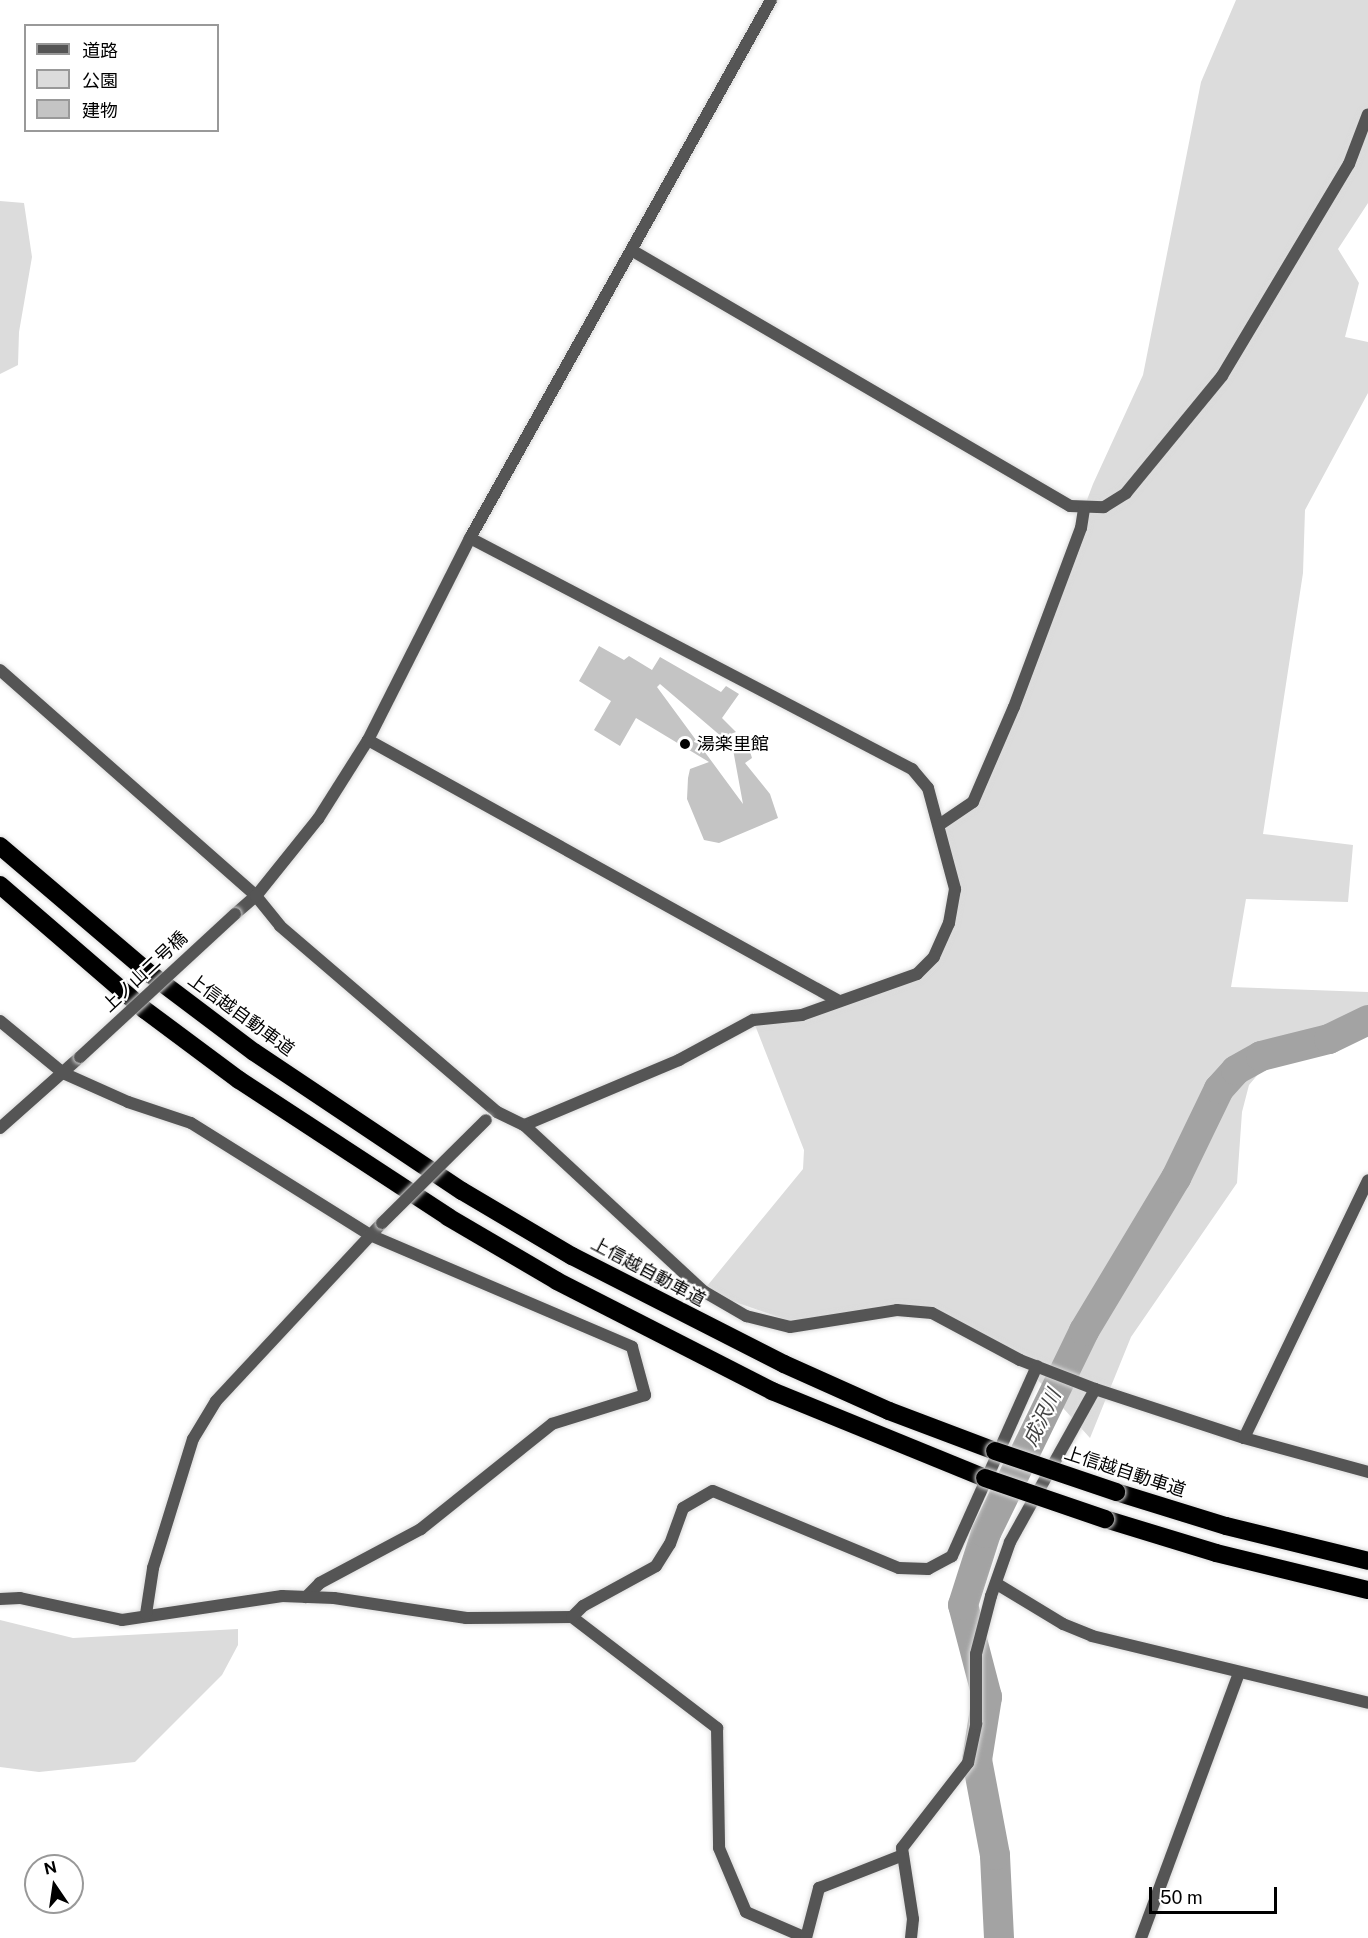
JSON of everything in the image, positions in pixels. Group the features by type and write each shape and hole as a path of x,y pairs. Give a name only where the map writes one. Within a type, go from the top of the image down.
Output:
{"highway":[{"name":"上信越自動車道","path":"0,846 149,973 254,1052 462,1191 572,1256 753,1349 889,1411 995,1451 1116,1492 1226,1526 1368,1562"},
{"path":"0,885 145,1010 239,1080 448,1217 557,1281 772,1391 985,1478 1105,1519 1216,1553 1368,1590"}],"street":[{"name":"上ノ山二号橋","path":"0,1128 256,896 318,819 368,740 470,538 633,251 771,0"},
{"path":"633,251 1070,506 1084,509 1104,507 1126,493 1222,376 1349,164 1368,114"},
{"path":"939,825 973,802 1014,708 1081,528 1084,509"},
{"path":"470,538 912,769 928,788 956,889 949,923 934,957 917,974 893,984 837,1000 802,1015 753,1020 679,1060 524,1125"},
{"path":"0,670 256,896 280,926 497,1112 524,1125 703,1291 746,1316 790,1327 897,1310 932,1312 974,1338 1095,1389 1244,1438 1368,1472"},
{"path":"368,740 837,1000"},
{"path":"0,1021 63,1073 128,1102 191,1123 370,1235 632,1347 645,1395 552,1424 421,1529 320,1583 306,1597"},
{"path":"146,1614 153,1568 193,1438 216,1401 370,1235 486,1120 497,1112"},
{"path":"1244,1438 1368,1180"},
{"path":"572,1617 583,1606 656,1566 670,1544 683,1509 713,1491 899,1568 928,1569 952,1556 1036,1366"},
{"path":"911,1938 913,1919 902,1848 968,1763 976,1724 976,1654 1010,1542 1095,1389"},
{"path":"997,1584 1063,1624 1092,1636 1368,1703"},
{"path":"0,1599 55,1605 101,1618 122,1620 146,1614 282,1596 432,1611 466,1618 572,1617 717,1728 719,1848 746,1912 806,1938 819,1888 903,1855"},
{"path":"1141,1938 1239,1673"}],"green space":[{"path":"1236,0 1368,0 1368,203 1338,249 1359,283 1345,337 1368,342 1368,393 1305,510 1303,573 1263,834 1353,845 1348,902 1246,899 1231,987 1368,992 1368,1014 1284,1051 1271,1059 1249,1085 1242,1112 1237,1183 1131,1337 1090,1438 1020,1360 932,1313 787,1320 703,1291 803,1169 804,1150 753,1020 802,1015 893,985 934,957 955,889 939,825 973,801 1093,484 1143,375 1201,82"},
{"path":"0,201 24,203 32,257 19,332 18,365 0,374"},
{"path":"0,1620 73,1638 238,1629 238,1645 222,1675 135,1762 39,1772 0,1767"}],"building":[{"name":"湯楽里館","path":"599,646 624,660 629,656 652,670 660,657 721,692 726,686 739,694 722,718 736,732 722,737 660,684 657,687 743,804 732,744 736,749 738,745 749,748 752,758 745,763 770,794 778,818 719,843 704,840 687,799 688,778 690,769 709,762 636,718 620,746 594,730 611,701 579,681"}],"waterway":[{"name":"成沢川","path":"999,1938 995,1855 977,1760 987,1697 963,1605 986,1533 1084,1331 1176,1178 1219,1089 1236,1070 1261,1056 1329,1039 1368,1020"}],"place":[{"name":"湯楽里館","path":"685,744"}]}
